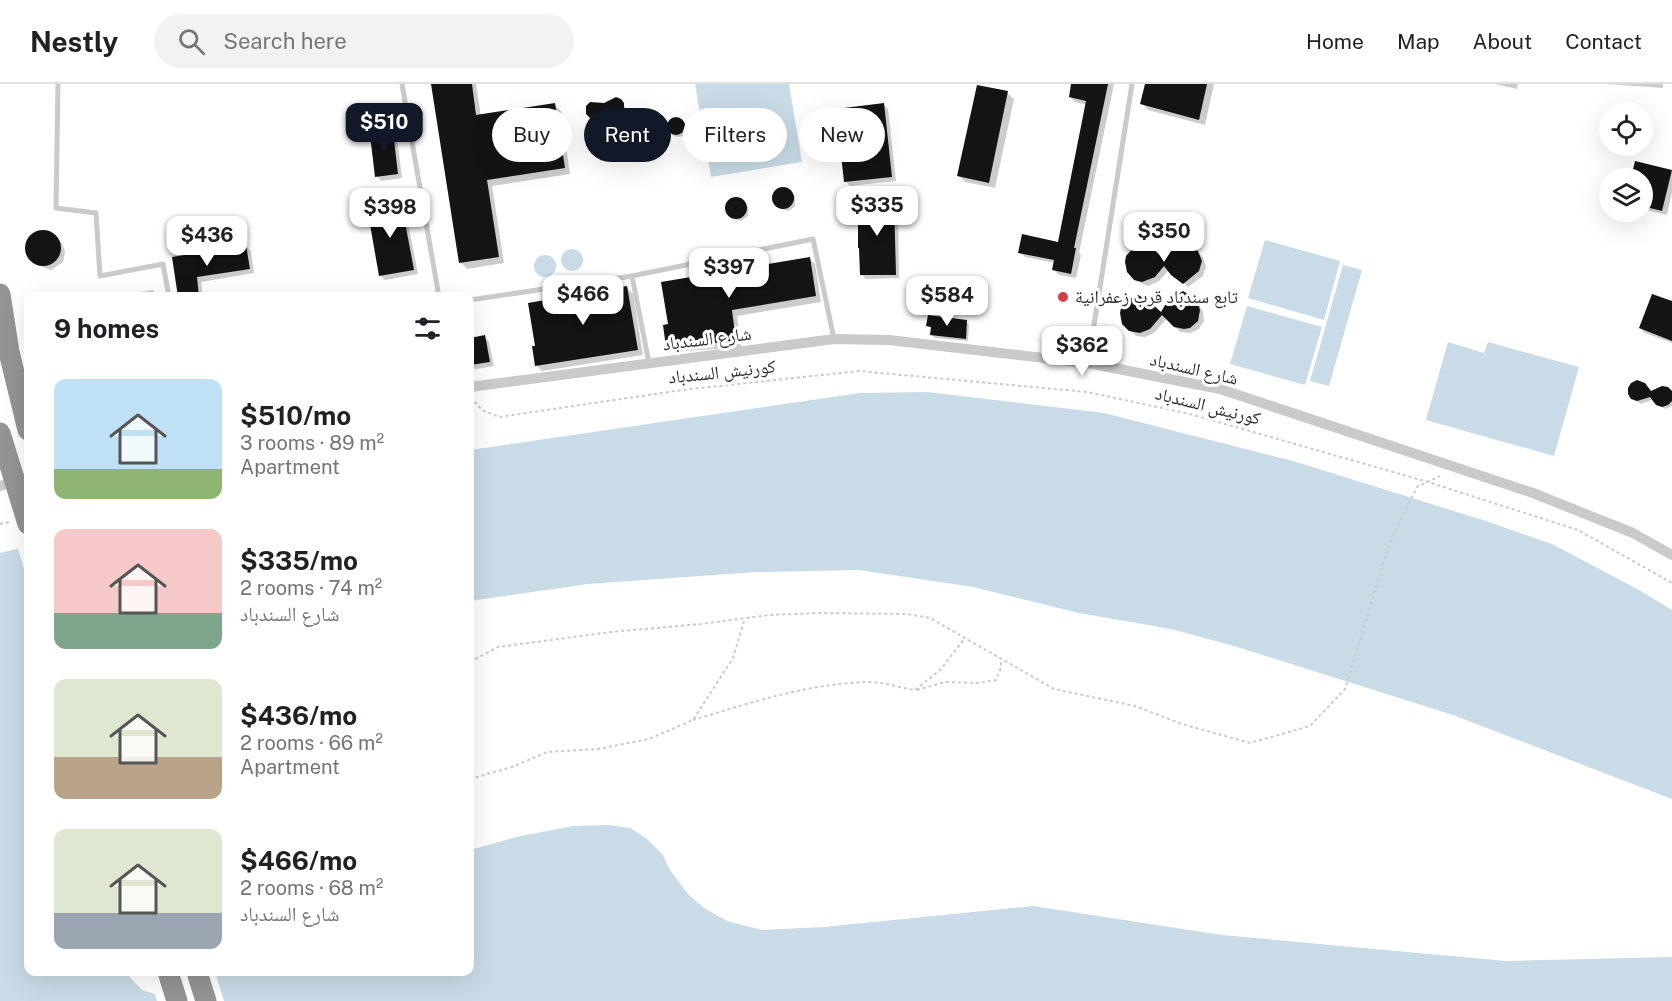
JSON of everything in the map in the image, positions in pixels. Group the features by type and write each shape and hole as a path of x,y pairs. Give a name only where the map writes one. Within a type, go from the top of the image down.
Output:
{"highway":[{"path":"0,294 9,352 24,414"},
{"path":"0,433 19,523"},
{"path":"169,976 177,1001"},
{"path":"198,976 206,1001"}],"street":[{"name":"شارع السندباد","path":"474,386 834,339 889,340 1088,363 1220,389 1533,494 1632,533 1672,555"},
{"path":"0,486 24,478"}],"lane":[{"path":"58,84 56,208 96,213 100,276 163,264 168,292"},
{"path":"402,84 438,292"},
{"path":"1088,363 1132,84"},
{"path":"474,299 632,276 813,239 834,339"},
{"path":"632,276 649,363"}],"path":[{"name":"كورنيش السندباد","path":"474,400 482,410 499,417 682,390 859,371 1088,392 1190,414 1428,482 1578,530 1672,583"},
{"path":"474,661 498,647 611,632 816,613 906,614 930,618 1054,689 1135,706 1182,724 1250,743 1310,726 1345,689 1385,557 1417,487 1456,468"},
{"path":"0,524 19,523"},
{"path":"693,720 733,658 745,618"},
{"path":"915,690 941,669 965,637"},
{"path":"474,778 547,752 598,749 649,739 693,720 767,698 825,686 871,682 915,690 945,682 978,683 996,680 1001,667 1001,659"}],"water":[{"path":"695,84 789,84 799,144 799,162 802,162 711,177 708,162 787,162 787,108 699,108"},
{"path":"1265,240 1340,261 1324,320 1248,298"},
{"path":"572,249 580,252 583,260 580,268 572,271 564,268 561,260 564,252"},
{"path":"545,255 553,258 556,266 553,274 545,277 537,274 534,266 537,258"},
{"path":"1343,265 1362,270 1329,386 1310,381"},
{"path":"1247,306 1322,327 1305,385 1230,364"},
{"path":"1448,342 1484,353 1488,342 1579,367 1554,456 1426,420"},
{"path":"928,392 1104,413 1293,461 1552,544 1672,610 1672,799 1453,715 1234,646 1171,629 1079,613 973,587 859,570 756,572 588,584 474,600 474,449 860,393"},
{"path":"24,547 24,976 129,976 142,990 155,994 200,976 474,976 474,849 516,837 573,826 608,825 630,828 646,838 663,855 670,870 688,894 704,908 727,921 762,930 824,927 1033,906 1222,935 1506,961 1672,957 1672,1001 0,1001 0,553"}],"pier":[{"path":"24,544 24,569 17,545"},
{"path":"192,976 216,976 224,1001 157,1001 154,991"}],"building":[{"path":"431,84 472,84 476,115 492,113 492,162 564,162 565,168 487,180 499,257 459,263"},
{"path":"1071,84 1108,84 1074,248 1076,248 1071,274 1052,270 1054,260 1018,253 1022,234 1058,242 1086,101 1069,97"},
{"path":"1145,84 1207,84 1199,120 1140,104"},
{"path":"977,85 1008,91 989,183 957,176"},
{"path":"616,97 624,103 624,108 586,108 590,102 604,103"},
{"path":"555,103 556,108 522,108"},
{"path":"884,103 885,108 844,108"},
{"path":"885,112 892,177 844,182 842,162 885,162"},
{"path":"676,117 682,120 682,132 676,135 671,133 671,119"},
{"path":"393,131 398,174 375,177 370,135"},
{"path":"1635,161 1672,170 1662,211 1653,209 1653,168 1633,168"},
{"path":"783,187 791,190 794,198 791,206 783,209 775,206 772,198 775,190"},
{"path":"736,197 744,200 747,208 744,216 736,219 728,216 725,208 728,200"},
{"path":"858,200 894,200 896,275 860,275"},
{"path":"401,201 414,270 379,276 367,207"},
{"path":"43,230 56,235 61,248 56,261 43,266 30,261 25,248 30,235"},
{"path":"1179,244 1190,244 1198,251 1202,261 1199,271 1183,284 1164,266 1155,277 1142,282 1134,280 1127,272 1126,256 1133,248 1149,246 1162,257"},
{"path":"246,245 250,269 197,277 198,292 177,292 172,257"},
{"path":"810,257 816,296 732,310 736,341 666,347 663,325 668,324 661,282"},
{"path":"627,286 638,350 535,366 532,346 535,346 528,303"},
{"path":"1183,291 1197,300 1200,310 1198,321 1190,328 1174,327 1162,315 1150,329 1140,333 1129,331 1122,324 1121,308 1128,300 1138,295 1161,312 1168,300"},
{"path":"1652,294 1672,301 1672,341 1639,328"},
{"path":"928,315 967,320 966,339 930,335 931,327 926,326"},
{"path":"485,335 490,362 474,364 474,337"},
{"path":"1637,380 1645,383 1651,391 1662,386 1668,387 1672,391 1672,401 1662,407 1656,405 1650,397 1637,401 1631,399 1628,388"}],"place":[{"name":"تابع سندباد قرب زعفرانية","path":"1063,297"}]}
